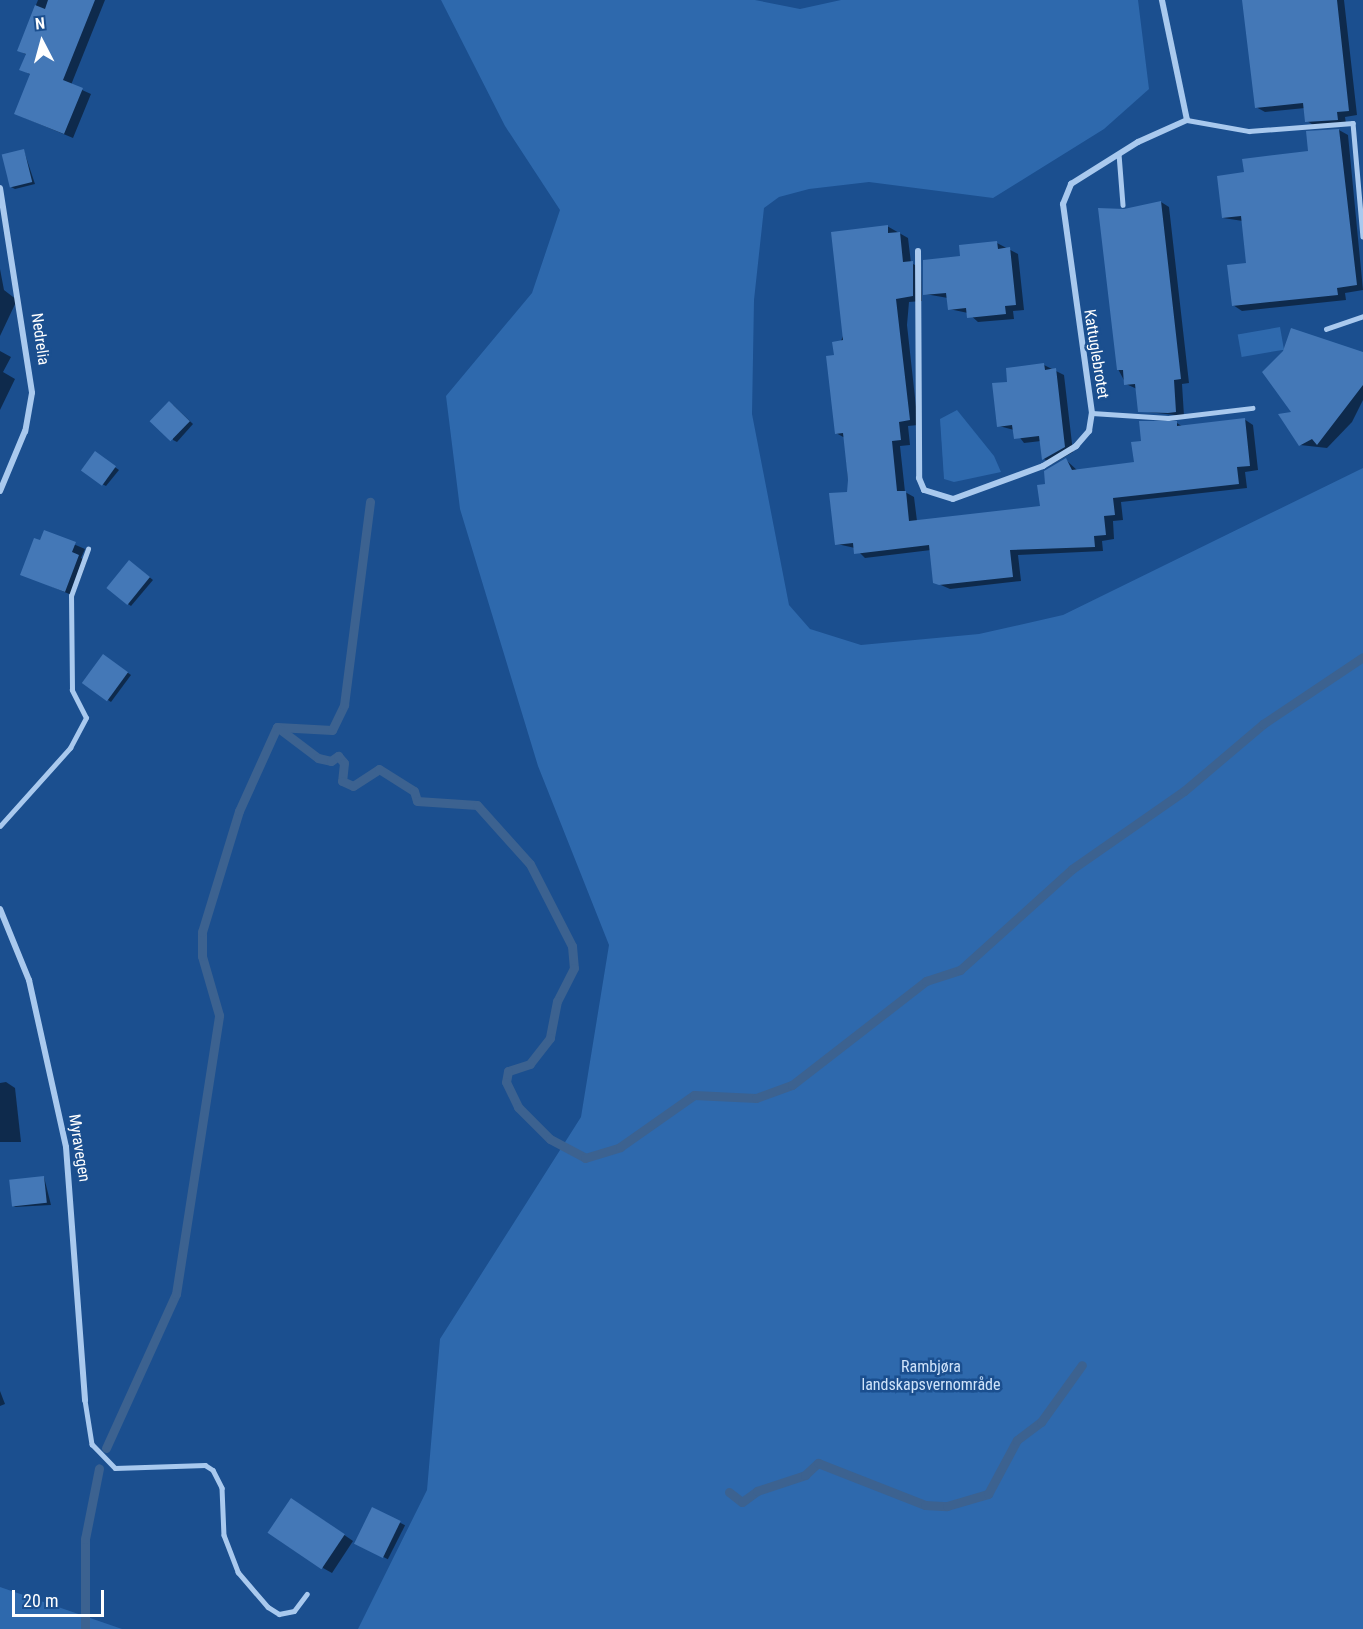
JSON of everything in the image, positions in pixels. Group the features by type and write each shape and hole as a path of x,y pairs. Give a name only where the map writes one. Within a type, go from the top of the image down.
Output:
{"street":[{"path":"1162,0 1187,120"},
{"name":"Kattuglebrotet","path":"918,251 919,478 924,490 952,499 1043,466 1076,446 1089,431 1092,413 1063,204 1071,184 1119,154 1187,120"},
{"name":"Nedrelia","path":"0,188 32,393 25,431 0,491"},
{"name":"Myravegen","path":"0,909 30,980 66,1148 85,1400"}],"lane":[{"path":"1187,120 1249,131 1353,123 1363,237"},
{"path":"1119,154 1123,205"},
{"path":"1326,329 1363,316"},
{"path":"1092,413 1168,418 1252,408"},
{"path":"0,826 69,748 86,717 72,690 71,596 88,549"},
{"path":"85,1400 92,1444 115,1468 205,1465 213,1470 222,1488 224,1535 238,1572 268,1607 279,1614 294,1611 307,1594"}],"green space":[{"name":"Rambjøra landskapsvernområde","path":"441,0 755,0 800,9 841,0 1138,0 1149,89 1104,129 993,198 869,182 809,189 779,197 764,208 754,300 752,414 789,605 810,629 861,645 979,634 1063,615 1363,468 1363,1629 358,1629 427,1490 440,1339 581,1117 609,945 538,766 460,509 446,396 532,293 560,210 505,126"},
{"path":"1280,327 1284,350 1242,357 1238,334"},
{"path":"957,410 994,456 1001,472 954,482 944,479 940,419"},
{"path":"0,1587 122,1629 0,1629"}],"building":[{"path":"48,0 95,0 63,80 83,88 64,134 14,114 30,74 19,70 26,54 17,51 35,5 45,9"},
{"path":"1242,0 1337,0 1349,111 1337,112 1338,120 1305,122 1303,103 1255,108"},
{"path":"1339,129 1357,285 1337,288 1338,295 1232,306 1227,265 1246,263 1241,216 1222,218 1217,176 1244,172 1242,159 1308,151 1306,131"},
{"path":"24,149 32,182 10,188 2,155"},
{"path":"1161,201 1181,379 1174,380 1176,412 1138,412 1135,384 1124,385 1123,370 1117,370 1098,208 1124,209"},
{"path":"888,225 888,233 900,232 903,262 913,261 913,296 896,299 910,420 899,422 901,440 892,441 897,491 906,491 909,521 1040,506 1037,485 1045,484 1044,471 1066,458 1072,470 1134,462 1131,442 1141,441 1139,421 1177,421 1177,426 1245,418 1250,466 1237,467 1239,484 1113,498 1115,515 1104,516 1106,535 1094,536 1095,547 1010,550 1013,577 939,585 933,583 929,545 854,554 853,543 835,545 829,493 847,492 848,480 843,433 835,434 826,356 834,355 832,342 843,340 831,232"},
{"path":"997,241 998,249 1010,247 1016,305 1005,306 1006,314 967,318 966,308 948,310 946,293 923,295 923,260 960,256 959,245"},
{"path":"1291,328 1363,352 1363,385 1317,445 1312,439 1299,446 1278,414 1291,412 1262,372 1283,351"},
{"path":"1044,363 1045,370 1056,368 1065,447 1042,460 1039,436 1014,439 1012,425 997,427 992,383 1007,382 1006,368"},
{"path":"169,401 190,421 170,441 150,421"},
{"path":"95,451 116,466 102,486 81,470"},
{"path":"44,530 76,542 72,552 79,555 65,592 20,575 34,538 40,540"},
{"path":"129,560 150,577 127,605 106,588"},
{"path":"103,654 128,672 107,701 82,683"},
{"path":"44,1176 47,1203 12,1207 9,1180"},
{"path":"291,1498 345,1534 321,1569 268,1533"},
{"path":"372,1507 401,1521 383,1558 354,1544"}],"waterway":[{"path":"277,727 332,730 344,705 370,502"},
{"path":"106,1448 176,1294 219,1015 202,956 202,932 239,811 277,727 318,758 331,761 338,756 344,763 342,781 353,786 379,769 414,791 417,801 477,805 530,864 572,946 574,968 557,1001 550,1038 530,1064 508,1071 506,1082 518,1107 550,1139 585,1158 620,1147 694,1095 756,1098 792,1085 926,981 960,970 1072,869 1184,791 1263,724 1363,657"},
{"path":"729,1492 742,1502 757,1491 805,1475 818,1463 925,1505 947,1506 988,1494 1017,1440 1041,1422 1082,1365"},
{"path":"85,1629 85,1539 99,1468"}]}
